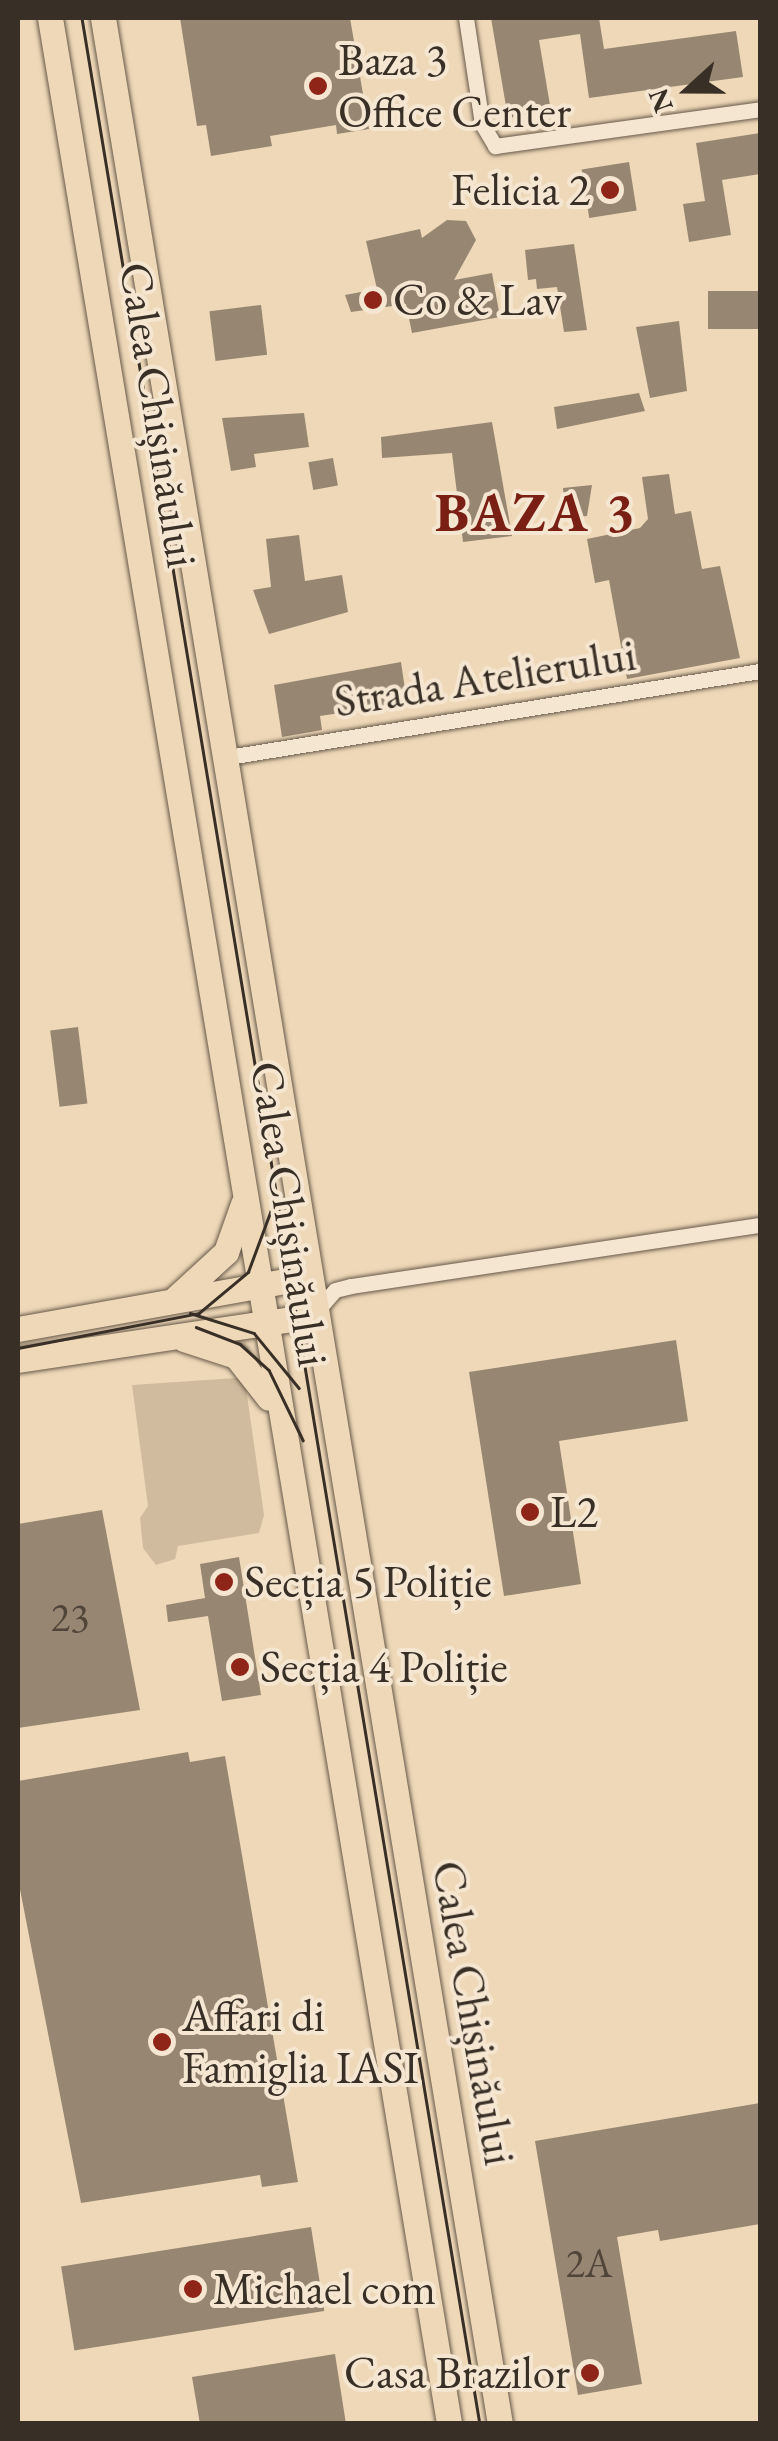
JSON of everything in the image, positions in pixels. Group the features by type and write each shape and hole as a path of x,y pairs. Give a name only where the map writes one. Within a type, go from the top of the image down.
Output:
{"main road":[{"name":"Calea Chișinăului","path":"50,18 281,1430 449,2424"},
{"name":"Calea Chișinăului","path":"103,18 306,1277 500,2424"},
{"path":"165,1303 216,1266 245,1199"},
{"path":"18,1328 306,1277"},
{"path":"18,1360 313,1316"},
{"path":"169,1336 217,1348 252,1368 281,1430"}],"street":[{"path":"466,18 482,124 495,146 760,109"},
{"name":"Strada Atelierului","path":"222,758 760,670"},
{"path":"306,1277 335,1290 760,1225"},
{"path":"313,1316 335,1290"}],"shaded area":[{"path":"236,1378 245,1381 264,1515 259,1533 178,1546 175,1559 156,1565 143,1548 140,1518 148,1506 132,1385"}],"building":[{"name":"Baza 3 Office Center","path":"180,18 350,18 369,129 337,134 336,125 270,136 272,146 211,156 206,125 197,126"},
{"path":"491,18 599,18 604,49 736,31 743,77 589,98 580,34 539,40 551,111 508,118"},
{"path":"760,133 760,174 722,180 731,235 689,242 683,204 705,201 696,143"},
{"name":"Felicia 2","path":"629,162 637,210 589,218 582,170"},
{"path":"447,220 466,221 476,240 454,280 492,273 500,317 412,333 406,304 351,312 345,295 377,289 366,241 420,229 422,238"},
{"path":"574,244 587,330 564,332 557,287 537,289 536,279 528,280 525,250"},
{"path":"708,291 760,291 760,329 708,329"},
{"path":"261,305 267,355 215,361 209,311"},
{"path":"679,321 687,391 650,398 636,327"},
{"path":"639,393 645,411 557,429 554,407"},
{"path":"304,413 309,447 254,454 256,467 231,471 222,418"},
{"path":"492,422 512,536 463,542 452,453 382,458 381,437"},
{"path":"333,458 338,486 313,490 308,462"},
{"path":"669,474 675,514 691,511 702,569 720,566 740,658 627,679 609,580 595,583 587,539 640,528 648,519 642,477"},
{"path":"592,485 587,516 566,518 563,488"},
{"path":"299,535 305,581 342,575 348,612 269,634 253,590 271,587 266,539"},
{"path":"401,662 407,703 320,716 322,730 282,737 274,685"},
{"path":"78,1027 87,1103 60,1107 50,1030"},
{"name":"L2","path":"676,1340 688,1421 559,1441 581,1584 504,1596 469,1372"},
{"path":"102,1510 140,1710 18,1728 18,1524"},
{"path":"239,1557 261,1695 222,1701 208,1616 168,1622 166,1605 205,1598 200,1564"},
{"name":"Affari di Famiglia IASI","path":"188,1752 190,1762 225,1756 298,2182 262,2187 260,2175 81,2203 18,1879 18,1781"},
{"path":"760,2103 760,2224 660,2241 658,2230 617,2237 642,2384 578,2395 535,2141"},
{"name":"Michael com","path":"311,2227 324,2311 74,2351 61,2267"},
{"path":"335,2354 346,2424 200,2424 192,2377"}],"tram line":[{"path":"82,18 480,2424"},
{"path":"18,1348 199,1313 248,1272 272,1207"},
{"path":"190,1313 254,1333 299,1388"},
{"path":"196,1327 240,1344 269,1370 303,1440"}],"place":[{"name":"Baza 3 Office Center","path":"318,86"},
{"name":"Felicia 2","path":"610,190"},
{"name":"Co & Lav","path":"373,300"},
{"name":"L2","path":"530,1512"},
{"name":"Secția 5 Poliție","path":"224,1582"},
{"name":"Secția 4 Poliție","path":"240,1667"},
{"name":"Affari di Famiglia IASI","path":"162,2042"},
{"name":"Michael com","path":"193,2289"},
{"name":"Casa Brazilor","path":"590,2373"}],"district":[{"name":"BAZA 3","path":"536,512"}]}
